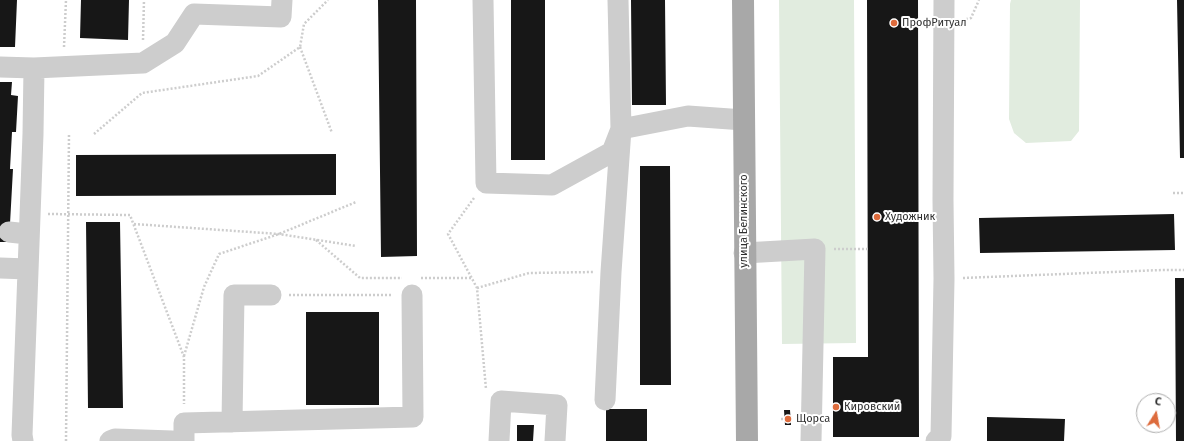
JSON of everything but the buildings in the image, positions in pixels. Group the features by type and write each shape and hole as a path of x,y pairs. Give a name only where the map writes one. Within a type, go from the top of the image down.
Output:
{"main road":[{"name":"улица Белинского","path":"743,0 744,253 747,441"}],"lane":[{"path":"0,67 34,68 143,63 175,43 194,14 281,17 282,0"},
{"path":"483,0 486,183 552,185 612,152 621,129"},
{"path":"605,400 611,272 621,129 618,0"},
{"path":"936,441 941,436 944,279 944,0"},
{"path":"23,441 22,434 28,269 22,227 34,68"},
{"path":"621,129 688,116 744,120"},
{"path":"744,253 815,249 811,441"},
{"path":"0,268 28,269"},
{"path":"184,432 232,422 413,417 412,284"},
{"path":"232,422 234,295 271,295"},
{"path":"499,441 501,401 557,405 555,441"},
{"path":"110,441 115,439 172,441"}],"path":[{"path":"64,66 66,0"},
{"path":"143,63 144,0"},
{"path":"328,0 304,24 300,47 332,133"},
{"path":"94,134 142,93 258,76 300,47"},
{"path":"66,441 69,134"},
{"path":"486,183 448,234 477,288 486,390"},
{"path":"1173,193 1184,193"},
{"path":"184,432 184,357 204,287 219,254 279,234 356,202"},
{"path":"22,227 68,213 130,215 184,357"},
{"path":"134,224 279,234 356,246"},
{"path":"315,240 360,278 412,284"},
{"path":"815,249 868,249"},
{"path":"944,279 1184,270"},
{"path":"477,288 529,273 611,272"},
{"path":"271,295 472,278"},
{"path":"781,419 788,419"}],"shaded area":[{"path":"779,0 854,0 856,343 782,344"},
{"path":"1011,0 1080,0 1079,131 1071,141 1026,143 1014,133 1009,119"}],"place":[{"name":"ПрофРитуал","path":"894,23"},
{"name":"Художник","path":"877,217"},
{"name":"Кировский","path":"836,407"},
{"name":"Щорса","path":"788,419"}]}
